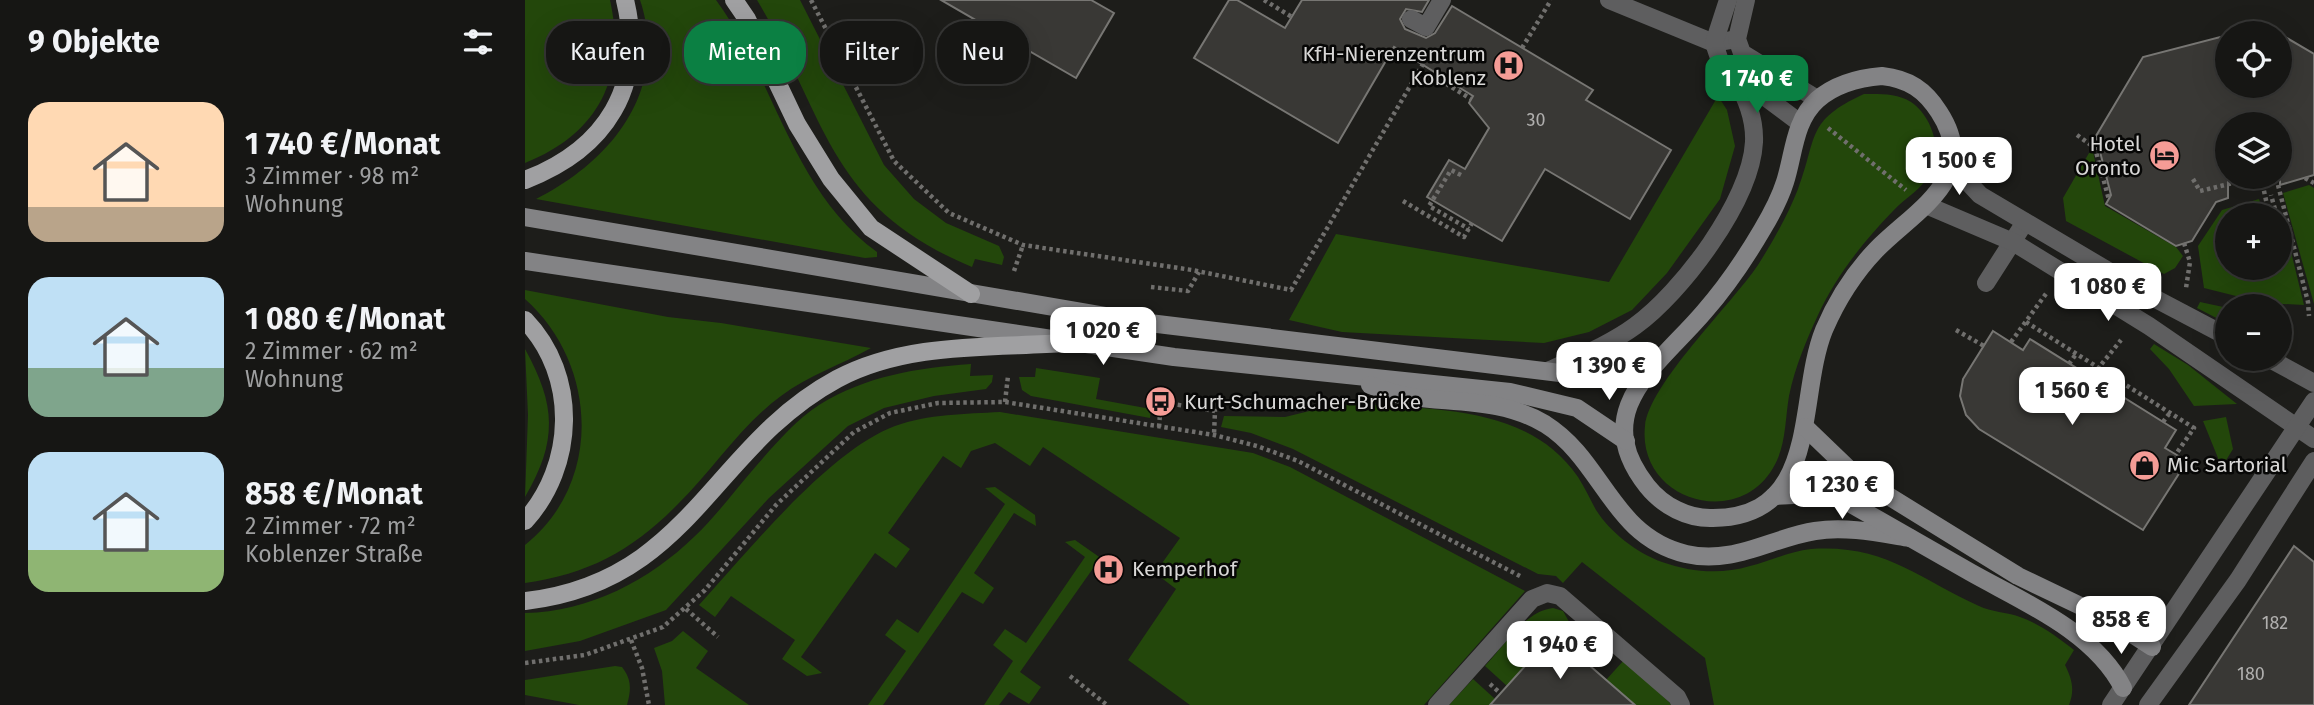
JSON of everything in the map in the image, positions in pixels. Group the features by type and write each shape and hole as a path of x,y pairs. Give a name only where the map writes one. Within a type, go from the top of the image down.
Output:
{"main road":[{"path":"525,180 555,168 576,154 595,138 609,119 620,98 628,68 630,20 625,0"},
{"path":"734,0 747,19 797,124 831,179 863,219 871,228 971,293"},
{"path":"1864,78 1896,78 1913,84 1923,91 1943,118 1952,145 1952,165 1941,190 1873,254 1856,275 1825,327 1811,374 1805,427 1797,463 1774,496 1747,512 1728,517 1698,518 1661,500 1641,478 1626,441 1625,413 1645,376 1703,314 1747,255 1784,184 1808,111 1839,86 1864,78"},
{"path":"525,218 1224,334 1550,370 1607,379 1645,376"},
{"path":"525,261 1066,343 1541,397 1577,408 1626,441"},
{"path":"525,320 554,368 565,406 564,446 551,483 525,521"},
{"path":"525,601 582,591 650,553 689,518 775,424 812,394 838,379 866,366 915,352 1066,343"},
{"path":"1345,376 1409,397 1478,401 1503,407 1542,423 1571,446 1627,521 1666,548 1687,554 1727,556 1828,529 1910,538"},
{"path":"1805,427 1856,476 2018,576 2112,621 2152,647"},
{"path":"1774,496 1815,494 1844,500 2047,616 2081,639 2109,664 2123,688"}],"street":[{"path":"1411,19 1426,27 1442,0"},
{"path":"1609,0 1714,43 1737,39"},
{"path":"1643,0 1669,24"},
{"path":"1728,0 1714,43 1721,64 1735,77 1808,111"},
{"path":"1747,0 1737,39 1742,53 1808,111"},
{"path":"1550,370 1634,327 1672,291 1715,234 1747,177 1753,151 1751,114 1735,77"},
{"path":"1952,165 1980,195 2154,298 2215,330"},
{"path":"1926,205 2013,242 2150,326 2314,439"},
{"path":"1986,283 2025,222"},
{"path":"2292,371 2314,383"},
{"path":"2111,705 2314,401"},
{"path":"2148,705 2238,580 2314,461"},
{"path":"1437,705 1532,599 1547,593 1560,596 1677,697 1681,705"},
{"path":"2152,647 2176,664"}],"path":[{"path":"811,0 894,161 949,213 1023,245 1199,272 1291,290 1434,47"},
{"path":"1264,0 1292,17"},
{"path":"1522,48 1551,0"},
{"path":"1440,80 1471,99"},
{"path":"1808,111 1926,205"},
{"path":"2077,135 2095,148 2109,200"},
{"path":"1461,175 1451,170 1429,206 1469,229"},
{"path":"2305,178 2314,183"},
{"path":"2193,179 2200,191 2215,188"},
{"path":"2263,189 2269,214 2276,213 2271,195"},
{"path":"2279,189 2308,302 2309,316"},
{"path":"1403,201 1464,237 1472,223"},
{"path":"2184,243 2190,262 2186,289"},
{"path":"1014,271 1023,245"},
{"path":"1151,287 1188,291 1199,272"},
{"path":"2011,342 2054,282"},
{"path":"2026,322 2195,428 2176,454"},
{"path":"1956,330 1983,346"},
{"path":"2084,386 2126,334"},
{"path":"2069,364 2076,354"},
{"path":"1005,402 1008,376"},
{"path":"2113,391 2120,382"},
{"path":"525,663 585,655 663,627 686,609 776,505 854,432 890,414 938,403 1005,402 1214,435 1257,446 1299,461 1547,593"},
{"path":"1159,427 1161,402 1215,411 1214,435"},
{"path":"2163,422 2169,414"},
{"path":"686,609 719,637"},
{"path":"631,640 642,668 649,705"},
{"path":"1070,676 1107,705"}],"green space":[{"path":"525,0 610,0 613,21 546,21 546,84 608,84 589,119 572,136 551,151 525,163"},
{"path":"640,0 716,0 730,21 684,21 684,84 763,84 804,166 824,197 848,226 877,252 877,257 865,258 536,199 564,183 610,143 628,119 642,84 670,84 670,21 644,21"},
{"path":"757,0 800,0 820,39 820,84 843,84 884,165 914,199 946,223 999,246 1004,257 1002,265 975,259 972,267 924,243 888,217 859,188 837,156 800,84 806,84 806,21 769,21"},
{"path":"1864,94 1900,97 1911,102 1925,116 1935,145 1936,155 1931,173 1861,247 1825,301 1794,375 1783,442 1773,468 1757,487 1737,498 1715,501 1693,498 1672,488 1657,472 1647,452 1645,426 1650,409 1675,367 1746,282 1764,256 1794,199 1816,132 1822,122 1845,104"},
{"path":"1718,96 1727,110 1735,146 1720,199 1667,273 1632,310 1589,332 1544,343 1342,332 1289,320 1336,234 1609,282"},
{"path":"2093,152 2105,206 2176,247 2183,256 2175,268 2164,274 2066,221 2063,198 2089,153"},
{"path":"2309,185 2314,188 2314,304 2292,225 2292,203 2286,203 2283,193"},
{"path":"2215,220 2215,280 2292,280 2292,256 2304,305 2292,304 2292,294 2228,294 2204,288 2198,246"},
{"path":"525,290 668,317 871,348 803,382 766,408 678,504 627,547 590,566 525,583 525,545 551,519 568,489 579,456 582,422 577,388 566,356 549,325 525,299"},
{"path":"2200,302 2215,305 2215,317 2197,308"},
{"path":"2154,344 2188,365 2237,404 2194,406 2169,369 2150,349"},
{"path":"525,349 543,388 549,423 543,458 525,497 528,415"},
{"path":"971,364 970,376 993,375 992,382 986,389 934,396 884,408 848,426 769,498 666,610 580,641 525,651 525,613 572,607 595,600 617,591 658,566 702,529 766,454 800,419 819,405 873,380 931,368"},
{"path":"1036,368 1100,378 1096,399 1151,409 1150,418 1031,396 1022,390 1019,377 1035,377"},
{"path":"1361,404 1480,416 1508,424 1534,436 1558,454 1578,477 1596,510 1616,534 1643,553 1662,562 1695,570 1728,571 1803,550 1837,549 1880,557 1900,565 1979,606 2034,623 2074,650 2065,665 2072,685 2069,705 1714,705 1705,658 1582,562 1563,583 1556,576 1538,574 1293,449 1251,433 1221,427 1224,416 1285,417 1334,405"},
{"path":"1000,412 1253,453 1290,467 1525,591 1424,705 1190,705 1128,660 1176,589 1155,573 1180,538 1043,447 1030,466 995,443 971,451 961,468 943,456 888,533 910,549 896,568 875,553 801,657 822,673 807,676 782,659 795,640 731,596 715,617 699,605 790,505 843,457 869,439 895,426 921,419"},
{"path":"2226,417 2233,449 2220,470 2203,421"},
{"path":"995,487 1035,515 1036,526 1014,513 974,573 994,588 983,604 962,592 883,705 868,705 906,651 885,635 897,619 918,633 1005,504 985,488"},
{"path":"1075,540 1115,568 1116,579 1094,567 1020,672 1041,687 1029,704 1009,692 999,705 984,705 1013,661 993,645 1005,629 1026,643 1085,557 1065,542"},
{"path":"1553,608 1563,611 1572,627 1566,645 1554,634 1507,686 1485,666 1524,622"},
{"path":"683,631 708,651 696,668 749,705 665,705 662,671 654,648 672,641"},
{"path":"1624,660 1671,705 1623,705 1606,680"},
{"path":"622,667 629,681 627,705 579,705 525,695 525,680"},
{"path":"1473,679 1495,699 1490,705 1449,705"}],"building":[{"path":"941,0 1091,0 1114,13 1076,78 1029,51 1029,21 977,21"},
{"path":"1229,0 1237,0 1285,28 1302,0 1429,0 1422,12 1406,9 1400,19 1405,29 1426,38 1435,33 1452,6 1593,90 1586,100 1671,150 1630,219 1545,169 1502,241 1427,197 1449,160 1465,169 1489,128 1469,103 1473,96 1394,47 1338,143 1194,58"},
{"name":"Hotel Oronto","path":"2215,38 2215,98 2292,98 2292,41 2314,54 2314,175 2292,181 2292,112 2215,112 2215,189 2228,189 2228,198 2215,203 2192,241 2176,246 2106,204 2111,195 2096,136 2143,57"},
{"path":"1993,331 2023,350 2030,339 2176,430 2165,448 2187,461 2143,530 1979,429 1966,415 1960,396 1963,379"},
{"path":"2294,546 2314,562 2314,705 2189,705"},
{"path":"1554,634 1566,645 1635,705 1490,705"}],"place":[{"name":"KfH-Nierenzentrum Koblenz","path":"1509,66"},
{"name":"Hotel Oronto","path":"2164,156"},
{"name":"Kurt-Schumacher-Brücke","path":"1161,402"},
{"name":"Mic Sartorial","path":"2144,465"},
{"name":"Kemperhof","path":"1109,569"}]}
